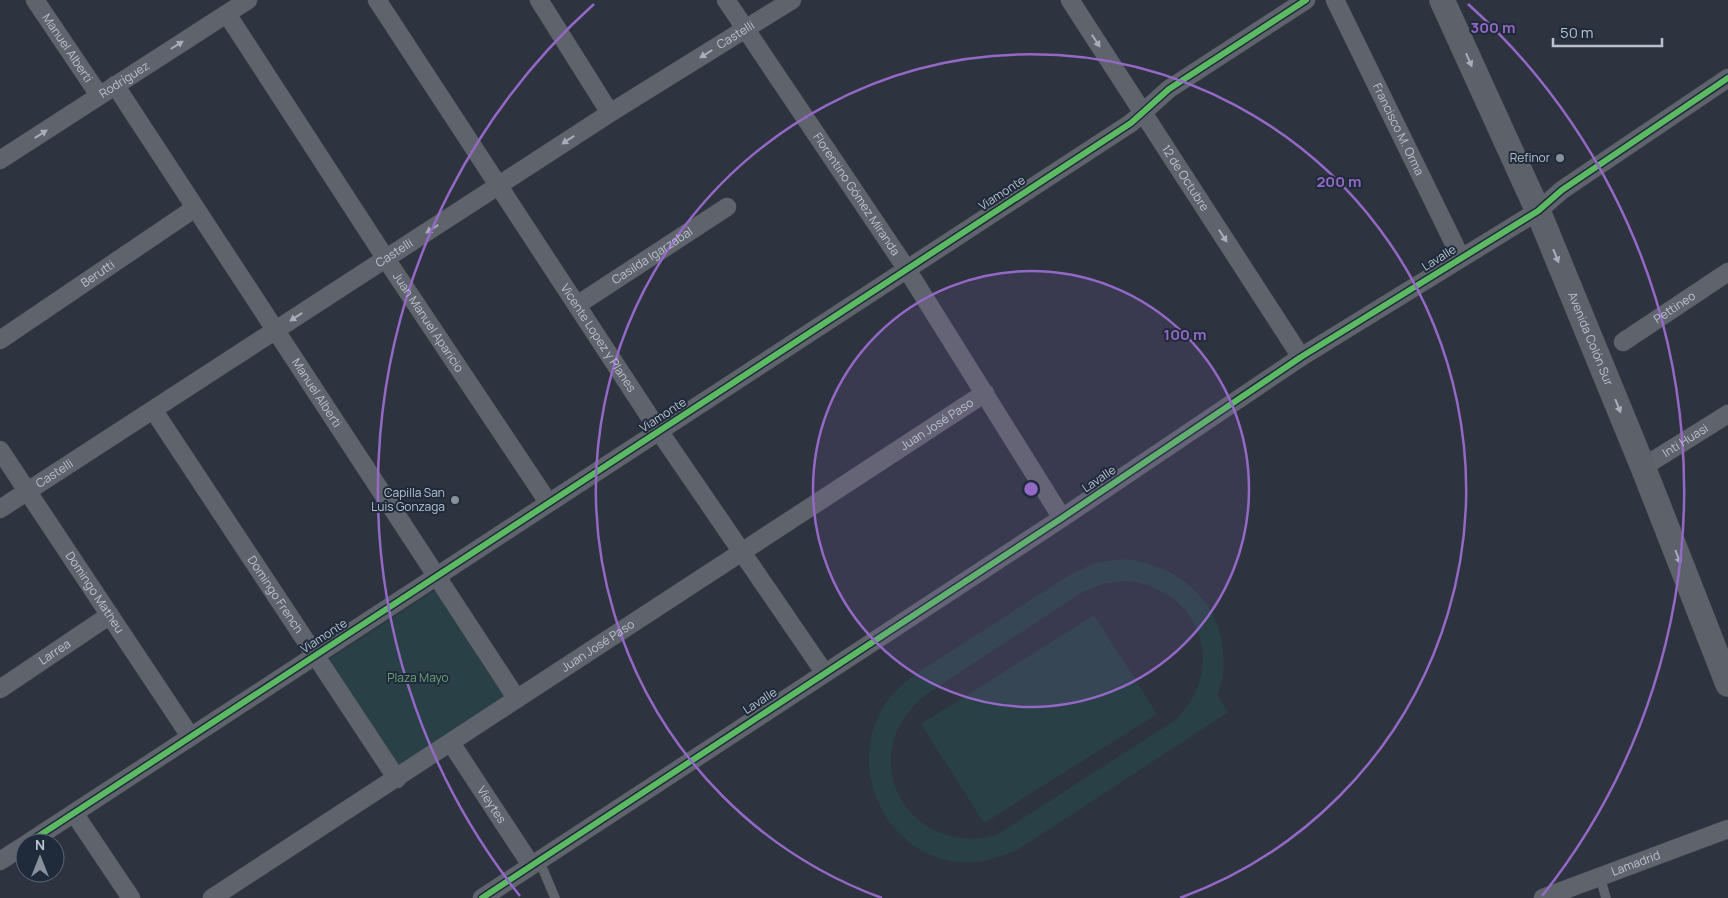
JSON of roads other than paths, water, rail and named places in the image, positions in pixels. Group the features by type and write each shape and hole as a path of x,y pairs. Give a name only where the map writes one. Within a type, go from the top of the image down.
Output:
{"main road":[{"name":"Avenida Colón Sur","path":"1442,0 1538,211 1722,649 1728,684"}],"street":[{"name":"Manuel Alberti","path":"35,0 99,96"},
{"name":"Rodríguez","path":"0,160 248,0"},
{"name":"Vicente Lopez y Planes","path":"377,0 660,432 824,672"},
{"path":"539,0 610,113"},
{"name":"Florentino Gómez Miranda","path":"726,0 906,268 986,393 1062,518"},
{"name":"Castelli","path":"0,509 154,411 610,113 792,0"},
{"name":"12 de Octubre","path":"1070,0 1300,357"},
{"name":"Viamonte","path":"43,833 548,502 660,432 906,268 1131,123 1169,89 1306,0"},
{"name":"Francisco M. Orma","path":"1335,0 1461,258"},
{"name":"Juan Manuel Aparicio","path":"227,14 386,259 548,502"},
{"name":"Lavalle","path":"482,898 824,672 1062,518 1300,357 1538,211 1562,190 1728,78"},
{"name":"Manuel Alberti","path":"115,85 517,700"},
{"name":"Casilda Igarzabal","path":"577,305 727,207"},
{"name":"Berutti","path":"0,340 195,208"},
{"name":"Pettineo","path":"1623,342 1728,272"},
{"name":"Juan José Paso","path":"212,898 396,780 986,393"},
{"name":"Domingo French","path":"154,411 396,780"},
{"name":"Inti Huasi","path":"1644,467 1728,414"},
{"name":"Domingo Matheu","path":"0,450 190,736"},
{"name":"Larrea","path":"0,688 110,615"},
{"name":"Vieytes","path":"451,743 535,863"},
{"path":"74,813 130,898"},
{"name":"Lamadrid","path":"1543,898 1728,830"},
{"name":"Viamonte","path":"0,861 15,851"}],"lane":[{"path":"535,863 555,898"},
{"path":"1600,877 1606,898"}],"place":[{"name":"Refinor","path":"1560,158"},
{"name":"Capilla San Luis Gonzaga","path":"455,500"}],"park label":[{"name":"Plaza Mayo","path":"418,678"}]}
